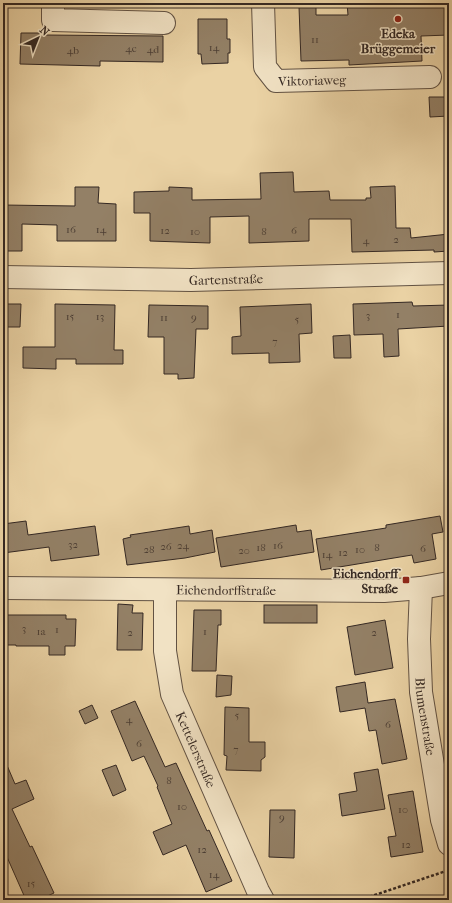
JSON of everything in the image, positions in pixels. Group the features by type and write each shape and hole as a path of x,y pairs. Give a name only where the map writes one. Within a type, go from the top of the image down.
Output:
{"street":[{"path":"53,3 53,20 164,23"},
{"name":"Viktoriaweg","path":"263,3 264,67 276,80 430,77"},
{"name":"Gartenstraße","path":"3,277 191,280 449,273"},
{"name":"Eichendorffstraße","path":"3,588 384,591 421,588 449,583"},
{"name":"Blumenstraße","path":"421,588 418,639 421,692 442,820 449,844"},
{"name":"Kettelerstraße","path":"165,590 165,651 172,694 263,900"}],"path":[{"path":"360,900 449,870"}],"building":[{"name":"Edeka Brüggemeier","path":"347,3 449,3 449,35 421,36 422,61 349,65 349,60 301,61 299,7 316,7 316,15 348,15"},
{"path":"198,19 227,19 227,39 230,39 228,63 202,64 201,54 198,54"},
{"path":"21,33 44,33 44,35 163,36 163,62 100,61 100,66 20,64"},
{"path":"429,97 449,97 449,116 430,117"},
{"path":"293,172 294,192 329,191 330,200 366,200 366,198 371,198 370,187 395,186 396,228 410,228 411,238 449,234 449,251 352,252 351,219 309,219 309,241 249,243 249,216 210,217 210,243 150,241 150,213 134,213 134,192 169,191 169,187 192,188 192,200 261,199 260,173"},
{"path":"75,187 99,187 98,203 116,204 116,241 57,241 57,225 22,224 22,251 3,251 3,205 75,206"},
{"path":"412,302 413,306 449,305 449,326 398,329 399,356 384,357 383,334 354,335 353,304"},
{"path":"3,304 21,304 20,327 3,327"},
{"path":"55,304 115,305 114,350 123,350 123,364 76,364 76,359 56,359 56,369 23,368 23,347 55,347"},
{"path":"311,304 312,333 299,334 300,362 269,363 269,353 232,354 232,337 241,336 240,307"},
{"path":"149,305 208,306 208,329 196,329 194,378 178,379 178,374 164,374 164,337 148,337"},
{"path":"350,335 351,358 334,358 333,336"},
{"path":"440,516 443,532 432,534 436,559 414,563 412,555 321,570 316,539 386,528 386,525"},
{"path":"26,521 28,535 95,526 99,555 51,561 49,547 3,553 3,524"},
{"path":"296,525 297,532 311,530 314,552 221,567 216,538"},
{"path":"189,526 190,534 212,530 215,552 185,558 127,565 123,539 131,537 130,535"},
{"path":"118,604 133,605 132,613 143,613 142,650 117,650"},
{"path":"264,605 317,605 317,623 264,623"},
{"path":"194,610 221,610 221,625 218,625 216,671 192,671"},
{"path":"3,615 66,615 66,619 76,619 75,646 65,646 65,655 49,655 49,646 3,645"},
{"path":"385,620 393,668 355,675 347,627"},
{"path":"217,675 232,676 231,695 216,697"},
{"path":"365,682 368,703 395,699 407,759 382,764 376,730 369,731 365,708 340,712 336,687"},
{"path":"135,701 165,767 176,763 232,881 206,892 186,845 163,855 153,832 172,824 157,787 158,786 144,756 132,761 111,711"},
{"path":"92,705 98,718 85,724 79,711"},
{"path":"225,707 249,708 249,742 265,742 265,757 261,760 261,771 226,770 227,756 224,755"},
{"path":"3,756 15,784 26,780 34,799 12,809 30,847 32,846 54,893 39,900 26,900 3,848"},
{"path":"116,765 126,790 113,796 102,770"},
{"path":"378,769 385,809 342,816 339,794 357,791 354,773"},
{"path":"413,791 423,852 391,857 388,837 396,836 388,795"},
{"path":"270,810 295,810 294,858 269,857"}],"place":[{"name":"Edeka Brüggemeier","path":"398,19"},
{"name":"Eichendorff Straße","path":"406,580"}]}
